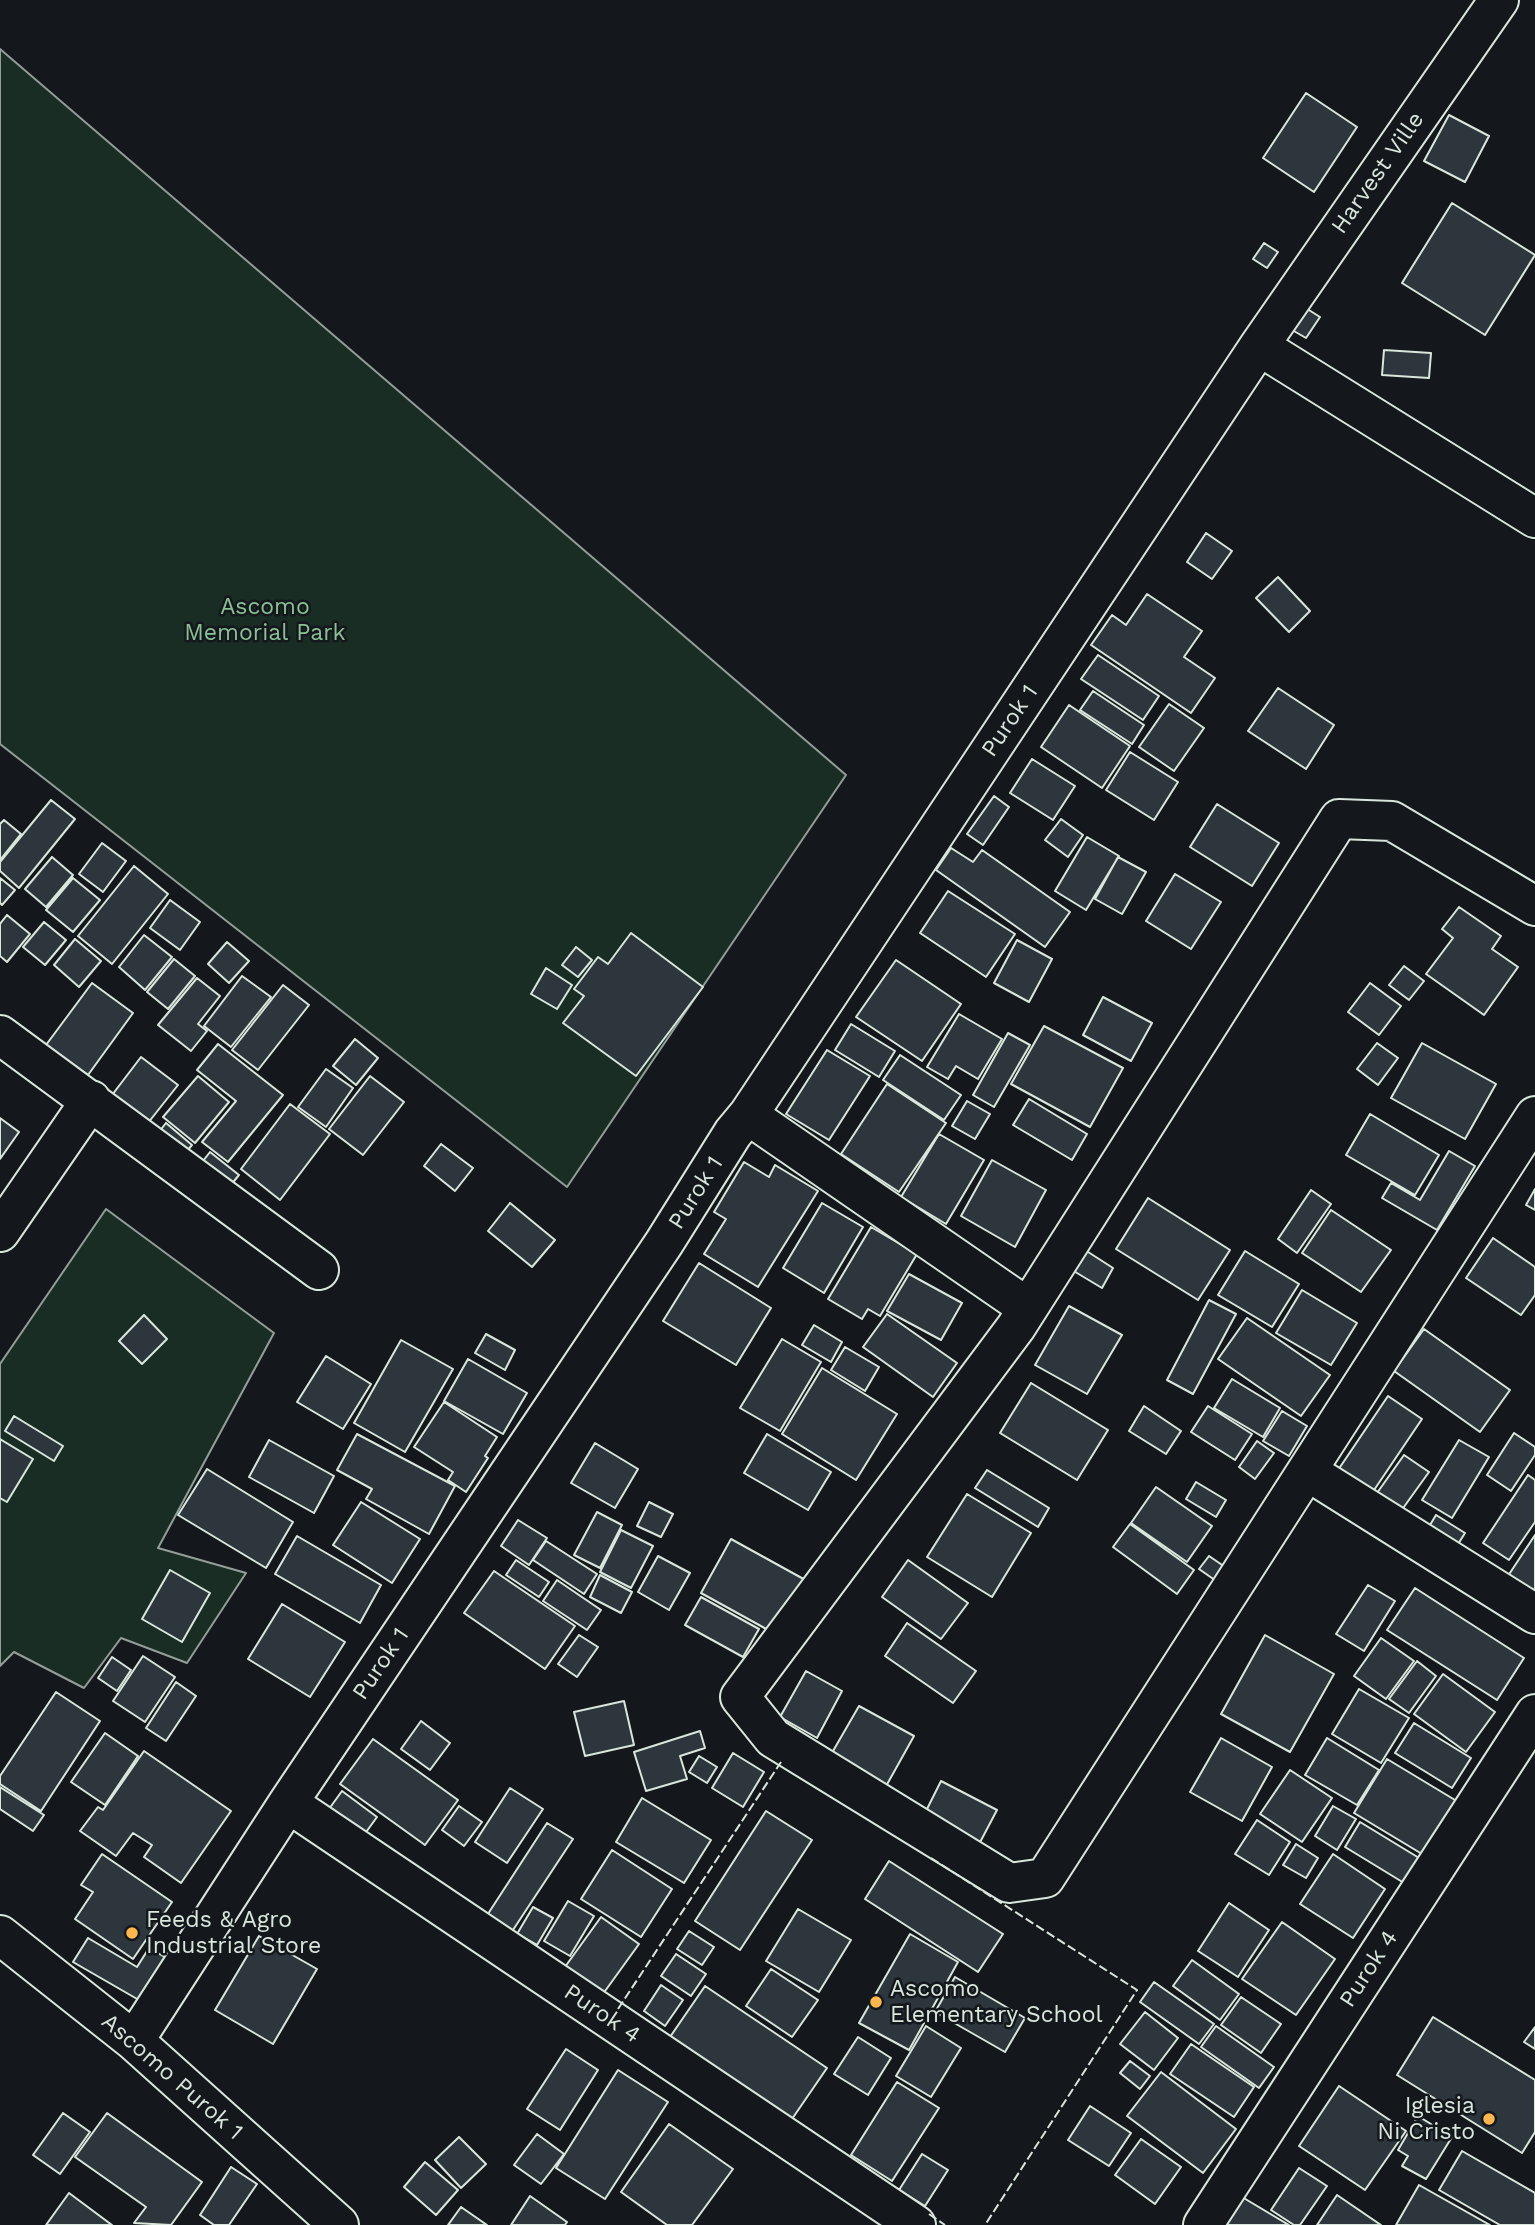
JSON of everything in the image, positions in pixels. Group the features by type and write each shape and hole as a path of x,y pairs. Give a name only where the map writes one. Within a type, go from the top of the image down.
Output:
{"street":[{"name":"Harvest Ville","path":"1259,346 1499,0"},
{"path":"1259,346 1535,518"},
{"name":"Purok 1","path":"134,2041 288,1803 664,1243 733,1133 748,1115 1259,346"},
{"path":"1535,906 1392,821 1339,819 1028,1308 740,1697 773,1738 1009,1883 1045,1878 1535,1116"},
{"path":"0,1035 319,1269"},
{"path":"0,1232 91,1100"},
{"path":"748,1115 1028,1308"},
{"path":"1307,1471 1535,1614"},
{"name":"Purok 4","path":"1203,2225 1535,1714"},
{"name":"Purok 4","path":"288,1803 916,2225"},
{"name":"Ascomo Purok 1","path":"0,1935 134,2041 339,2225"}],"green space":[{"name":"Ascomo Memorial Park","path":"0,49 846,775 567,1187 0,744"},
{"path":"106,1209 274,1333 158,1548 246,1573 187,1663 121,1638 84,1688 14,1652 0,1666 0,1364"}],"building":[{"path":"1306,93 1357,127 1314,192 1263,158"},
{"path":"1449,115 1489,136 1465,182 1424,161"},
{"path":"1452,203 1535,255 1485,335 1402,283"},
{"path":"1264,243 1278,252 1267,268 1253,259"},
{"path":"1293,300 1320,317 1306,338 1280,323"},
{"path":"1384,350 1431,353 1429,378 1382,375"},
{"path":"1206,533 1232,551 1212,579 1187,562"},
{"path":"1278,577 1310,611 1289,632 1256,598"},
{"path":"1147,594 1202,631 1184,657 1215,678 1191,713 1091,645 1112,615 1126,625"},
{"path":"1098,655 1159,696 1143,720 1081,679"},
{"path":"1278,688 1334,725 1306,769 1248,731"},
{"path":"1093,691 1144,725 1132,744 1080,710"},
{"path":"1169,704 1204,728 1174,771 1139,747"},
{"path":"1069,705 1130,746 1102,788 1041,747"},
{"path":"1130,752 1178,782 1154,820 1106,790"},
{"path":"1032,759 1075,786 1053,820 1010,793"},
{"path":"994,796 1009,807 983,845 967,834"},
{"path":"51,800 75,819 19,888 0,871 0,862"},
{"path":"1217,804 1279,843 1252,886 1190,847"},
{"path":"1061,819 1083,835 1068,857 1045,840"},
{"path":"4,820 21,834 0,860 0,824"},
{"path":"1087,837 1119,856 1086,910 1055,891"},
{"path":"102,843 126,861 103,892 79,874"},
{"path":"951,848 973,862 982,850 1070,912 1045,947 936,870"},
{"path":"52,857 73,875 46,907 25,889"},
{"path":"1118,857 1146,872 1122,914 1095,899"},
{"path":"134,866 168,894 112,964 78,936"},
{"path":"1175,874 1221,902 1191,949 1146,921"},
{"path":"0,878 15,890 2,905 0,903"},
{"path":"73,878 100,900 73,932 46,910"},
{"path":"948,891 1015,934 986,977 920,933"},
{"path":"170,900 200,922 180,950 150,928"},
{"path":"1459,907 1501,936 1492,949 1518,967 1484,1015 1426,974 1453,938 1442,929"},
{"path":"7,915 30,934 7,962 0,956 0,924"},
{"path":"44,922 66,940 45,965 23,947"},
{"path":"631,933 703,987 636,1076 563,1023 584,996 574,989 598,957 608,964"},
{"path":"144,935 172,957 145,990 119,967"},
{"path":"75,939 101,961 79,987 54,965"},
{"path":"1017,940 1052,959 1029,1002 994,983"},
{"path":"227,942 249,961 229,983 208,964"},
{"path":"576,947 592,960 578,977 562,965"},
{"path":"174,959 195,976 168,1009 147,992"},
{"path":"896,960 961,1004 922,1061 856,1017"},
{"path":"1404,966 1424,981 1409,1000 1389,985"},
{"path":"546,968 572,985 557,1009 531,994"},
{"path":"242,976 271,997 231,1047 204,1026"},
{"path":"197,978 220,996 198,1024 207,1031 191,1051 158,1025"},
{"path":"92,983 133,1013 88,1075 46,1045"},
{"path":"1370,983 1401,1006 1379,1035 1348,1012"},
{"path":"283,985 309,1005 258,1070 232,1050"},
{"path":"1103,997 1152,1023 1131,1061 1083,1035"},
{"path":"959,1014 1002,1039 978,1079 956,1066 948,1079 927,1067"},
{"path":"851,1024 895,1051 879,1077 835,1050"},
{"path":"1044,1026 1123,1068 1090,1127 1011,1084"},
{"path":"1008,1033 1030,1045 994,1107 973,1095"},
{"path":"355,1039 378,1058 356,1085 333,1066"},
{"path":"1377,1043 1398,1058 1378,1085 1357,1069"},
{"path":"1422,1043 1496,1084 1465,1139 1391,1098"},
{"path":"218,1044 283,1095 228,1162 202,1142 236,1101 197,1070"},
{"path":"827,1050 870,1076 829,1140 786,1114"},
{"path":"900,1055 961,1095 944,1120 883,1080"},
{"path":"141,1057 178,1085 144,1128 109,1099"},
{"path":"326,1069 353,1088 326,1127 298,1107"},
{"path":"198,1076 229,1102 195,1143 163,1117"},
{"path":"370,1076 404,1102 363,1155 329,1129"},
{"path":"887,1084 946,1123 899,1192 841,1154"},
{"path":"1029,1099 1087,1134 1072,1160 1013,1125"},
{"path":"967,1101 990,1114 975,1139 952,1126"},
{"path":"290,1104 330,1134 280,1200 241,1169"},
{"path":"1370,1114 1439,1155 1415,1195 1346,1155"},
{"path":"0,1118 19,1132 0,1159"},
{"path":"166,1123 192,1145 177,1163 151,1142"},
{"path":"939,1134 984,1160 946,1224 901,1197"},
{"path":"441,1144 473,1168 455,1191 424,1166"},
{"path":"1449,1151 1475,1166 1437,1230 1382,1198 1391,1183 1420,1200"},
{"path":"210,1152 239,1175 221,1197 193,1174"},
{"path":"992,1160 1046,1190 1015,1247 961,1216"},
{"path":"744,1162 769,1177 775,1165 818,1191 758,1287 704,1254 726,1219 714,1212"},
{"path":"1535,1189 1535,1210 1526,1205"},
{"path":"1311,1190 1331,1204 1297,1253 1278,1239"},
{"path":"1148,1198 1230,1250 1198,1300 1116,1249"},
{"path":"510,1203 555,1240 532,1267 488,1231"},
{"path":"822,1203 863,1227 824,1293 783,1268"},
{"path":"1331,1210 1391,1250 1361,1292 1302,1253"},
{"path":"871,1227 917,1254 880,1316 868,1309 862,1319 828,1299"},
{"path":"1493,1238 1535,1267 1535,1295 1521,1315 1466,1278"},
{"path":"1085,1250 1113,1268 1102,1288 1072,1270"},
{"path":"1245,1251 1299,1284 1272,1327 1218,1295"},
{"path":"699,1263 771,1308 736,1365 663,1321"},
{"path":"909,1274 962,1303 941,1340 887,1311"},
{"path":"1302,1290 1357,1323 1331,1365 1276,1333"},
{"path":"1209,1300 1236,1314 1193,1394 1167,1380"},
{"path":"1069,1306 1122,1335 1087,1394 1035,1365"},
{"path":"887,1314 957,1363 933,1397 863,1347"},
{"path":"144,1315 167,1339 142,1364 119,1341"},
{"path":"1247,1318 1330,1375 1301,1416 1218,1359"},
{"path":"814,1325 842,1342 831,1362 802,1345"},
{"path":"1424,1329 1510,1390 1480,1432 1394,1371"},
{"path":"486,1334 515,1350 505,1370 475,1353"},
{"path":"782,1339 821,1362 780,1431 740,1408"},
{"path":"401,1340 453,1369 405,1452 354,1423"},
{"path":"845,1347 879,1367 865,1391 831,1370"},
{"path":"326,1356 371,1384 343,1429 297,1402"},
{"path":"468,1359 527,1393 503,1434 444,1401"},
{"path":"822,1368 897,1414 856,1480 782,1434"},
{"path":"1232,1379 1280,1408 1263,1437 1214,1408"},
{"path":"1031,1383 1108,1430 1077,1480 1000,1433"},
{"path":"1388,1396 1422,1419 1368,1499 1334,1476"},
{"path":"444,1402 497,1437 485,1456 488,1458 466,1492 448,1480 453,1472 414,1447"},
{"path":"1144,1406 1181,1431 1166,1454 1129,1431"},
{"path":"1208,1406 1252,1434 1235,1460 1191,1432"},
{"path":"1282,1411 1307,1426 1289,1456 1263,1441"},
{"path":"14,1416 63,1446 54,1461 5,1431"},
{"path":"1514,1433 1535,1447 1535,1455 1511,1491 1487,1475"},
{"path":"357,1434 455,1486 429,1534 366,1499 372,1489 337,1470"},
{"path":"767,1434 831,1472 808,1510 744,1473"},
{"path":"0,1439 33,1459 7,1502 0,1498"},
{"path":"269,1440 334,1476 314,1513 249,1477"},
{"path":"1459,1440 1489,1457 1452,1518 1422,1500"},
{"path":"1257,1441 1274,1453 1255,1479 1239,1467"},
{"path":"595,1443 638,1469 615,1508 571,1483"},
{"path":"1404,1455 1429,1472 1401,1511 1377,1493"},
{"path":"207,1469 293,1522 266,1568 178,1515"},
{"path":"987,1470 1049,1508 1038,1527 975,1488"},
{"path":"1528,1475 1535,1480 1535,1522 1509,1560 1483,1543"},
{"path":"1196,1482 1226,1500 1216,1517 1186,1499"},
{"path":"1156,1487 1212,1526 1187,1562 1131,1523"},
{"path":"967,1494 1031,1533 992,1597 927,1557"},
{"path":"361,1502 420,1539 392,1583 333,1545"},
{"path":"649,1502 673,1514 661,1537 637,1526"},
{"path":"597,1512 622,1525 600,1568 574,1555"},
{"path":"1436,1515 1465,1533 1450,1557 1421,1540"},
{"path":"518,1520 547,1538 529,1565 501,1546"},
{"path":"1130,1524 1194,1570 1177,1594 1113,1547"},
{"path":"621,1530 653,1546 631,1588 600,1572"},
{"path":"1535,1535 1535,1610 1500,1588"},
{"path":"297,1536 381,1585 360,1623 275,1574"},
{"path":"731,1539 809,1582 779,1636 701,1593"},
{"path":"546,1541 597,1574 584,1594 533,1560"},
{"path":"658,1556 690,1573 669,1610 638,1592"},
{"path":"1209,1556 1228,1569 1219,1583 1199,1569"},
{"path":"516,1560 549,1582 539,1597 506,1575"},
{"path":"908,1560 968,1603 941,1639 882,1597"},
{"path":"170,1570 210,1593 182,1642 142,1619"},
{"path":"494,1571 575,1626 545,1669 464,1613"},
{"path":"600,1575 632,1592 621,1613 590,1597"},
{"path":"557,1580 601,1610 587,1630 543,1601"},
{"path":"1368,1585 1395,1601 1364,1651 1336,1634"},
{"path":"1415,1588 1524,1658 1497,1700 1387,1630"},
{"path":"701,1597 759,1629 743,1657 685,1625"},
{"path":"282,1604 345,1642 310,1697 248,1659"},
{"path":"907,1623 976,1671 953,1703 885,1656"},
{"path":"579,1635 598,1647 577,1677 558,1664"},
{"path":"1265,1635 1334,1674 1290,1752 1221,1714"},
{"path":"1381,1638 1414,1661 1386,1699 1354,1676"},
{"path":"143,1656 175,1677 145,1722 113,1701"},
{"path":"112,1657 131,1670 117,1691 98,1678"},
{"path":"1417,1661 1436,1676 1409,1713 1389,1699"},
{"path":"806,1671 842,1691 817,1738 780,1717"},
{"path":"1443,1674 1495,1712 1466,1752 1414,1714"},
{"path":"176,1682 196,1696 166,1741 146,1728"},
{"path":"1359,1689 1409,1718 1381,1763 1332,1734"},
{"path":"56,1692 100,1721 41,1811 0,1784 0,1776"},
{"path":"624,1701 634,1745 585,1756 574,1712"},
{"path":"859,1706 914,1736 885,1788 829,1758"},
{"path":"421,1721 450,1743 430,1770 401,1749"},
{"path":"1414,1723 1471,1758 1452,1788 1395,1753"},
{"path":"700,1731 705,1748 680,1756 687,1779 646,1791 634,1752"},
{"path":"105,1733 138,1756 105,1805 71,1782"},
{"path":"1221,1738 1272,1767 1242,1821 1190,1792"},
{"path":"1327,1738 1379,1770 1357,1805 1305,1775"},
{"path":"373,1739 458,1800 425,1845 340,1784"},
{"path":"144,1751 231,1811 181,1883 144,1857 152,1845 133,1833 116,1856 80,1831 98,1807 103,1810"},
{"path":"733,1753 764,1772 743,1807 712,1788"},
{"path":"699,1756 717,1767 707,1783 689,1772"},
{"path":"1387,1759 1460,1803 1427,1857 1354,1813"},
{"path":"1290,1770 1332,1798 1302,1842 1260,1814"},
{"path":"941,1781 997,1810 977,1848 922,1819"},
{"path":"0,1787 44,1815 33,1831 0,1809"},
{"path":"510,1788 543,1809 507,1863 475,1842"},
{"path":"342,1791 377,1817 356,1846 321,1820"},
{"path":"642,1798 711,1840 684,1883 616,1842"},
{"path":"459,1806 482,1822 464,1846 442,1830"},
{"path":"1333,1806 1356,1819 1337,1850 1315,1836"},
{"path":"766,1811 812,1840 740,1950 695,1921"},
{"path":"1257,1820 1290,1842 1269,1875 1235,1854"},
{"path":"1360,1822 1424,1861 1409,1886 1345,1847"},
{"path":"547,1823 573,1839 509,1936 484,1920"},
{"path":"1296,1844 1318,1858 1306,1878 1283,1865"},
{"path":"612,1850 672,1889 641,1937 581,1899"},
{"path":"102,1854 172,1902 133,1959 75,1919 93,1892 81,1885"},
{"path":"1333,1854 1385,1889 1353,1938 1300,1904"},
{"path":"889,1861 1003,1934 978,1972 865,1899"},
{"path":"568,1901 594,1916 570,1956 544,1941"},
{"path":"1229,1903 1269,1930 1238,1977 1198,1951"},
{"path":"533,1907 553,1918 537,1945 517,1934"},
{"path":"798,1909 851,1940 819,1992 766,1961"},
{"path":"601,1917 639,1944 595,2005 557,1978"},
{"path":"1282,1922 1335,1959 1296,2015 1242,1979"},
{"path":"689,1931 714,1947 702,1965 677,1949"},
{"path":"910,1934 958,1962 909,2050 859,2023"},
{"path":"259,1936 317,1969 273,2044 215,2010"},
{"path":"88,1938 137,1967 149,1948 177,1964 151,2007 73,1962"},
{"path":"676,1954 706,1974 691,1996 661,1976"},
{"path":"1192,1960 1239,1994 1220,2020 1173,1986"},
{"path":"771,1969 818,2000 792,2037 746,2006"},
{"path":"955,1977 1025,2018 1005,2052 935,2012"},
{"path":"1154,1982 1214,2024 1199,2044 1140,2002"},
{"path":"661,1985 683,2000 665,2026 644,2011"},
{"path":"705,1986 827,2068 792,2119 670,2037"},
{"path":"1241,1997 1281,2024 1261,2053 1221,2025"},
{"path":"1145,2012 1178,2038 1154,2070 1120,2044"},
{"path":"1433,2017 1535,2080 1535,2132 1522,2153 1397,2075"},
{"path":"926,2026 961,2048 931,2097 896,2076"},
{"path":"1216,2026 1274,2067 1259,2088 1201,2047"},
{"path":"1535,2027 1535,2049 1524,2042"},
{"path":"858,2037 891,2058 868,2095 834,2074"},
{"path":"1191,2044 1254,2087 1234,2117 1170,2074"},
{"path":"566,2049 598,2070 560,2130 527,2109"},
{"path":"1130,2061 1150,2076 1140,2089 1120,2073"},
{"path":"618,2070 668,2102 605,2199 556,2168"},
{"path":"1161,2072 1236,2129 1203,2173 1127,2116"},
{"path":"897,2082 939,2108 892,2181 851,2155"},
{"path":"1339,2086 1406,2131 1365,2190 1299,2146"},
{"path":"1090,2106 1131,2133 1109,2166 1068,2140"},
{"path":"63,2113 90,2132 60,2174 33,2155"},
{"path":"107,2113 202,2182 171,2225 134,2223 146,2207 75,2157"},
{"path":"1418,2116 1452,2137 1426,2179 1402,2166 1408,2156 1398,2150"},
{"path":"669,2124 733,2169 692,2225 667,2225 621,2192"},
{"path":"537,2134 564,2154 541,2184 514,2165"},
{"path":"459,2137 486,2164 461,2188 435,2160"},
{"path":"1141,2139 1181,2167 1155,2204 1115,2175"},
{"path":"1462,2151 1535,2193 1535,2225 1500,2225 1439,2190"},
{"path":"922,2154 948,2170 925,2206 899,2190"},
{"path":"425,2162 458,2190 436,2215 404,2187"},
{"path":"231,2167 257,2184 229,2225 214,2225 200,2215"},
{"path":"1299,2168 1327,2186 1300,2225 1294,2225 1271,2210"},
{"path":"1419,2185 1490,2225 1396,2225"},
{"path":"69,2193 112,2225 46,2225"},
{"path":"1337,2195 1381,2225 1317,2225"},
{"path":"530,2196 567,2222 565,2225 511,2225"},
{"path":"1242,2197 1289,2225 1225,2225"},
{"path":"461,2207 487,2225 448,2225"}],"fence":[{"path":"618,2009 781,1762"},
{"path":"931,1858 1137,1990 985,2225"},
{"path":"929,2214 945,2225"}],"place":[{"name":"Feeds & Agro Industrial Store","path":"132,1933"},
{"name":"Ascomo Elementary School","path":"876,2002"},
{"name":"Iglesia Ni Cristo","path":"1489,2119"}]}
